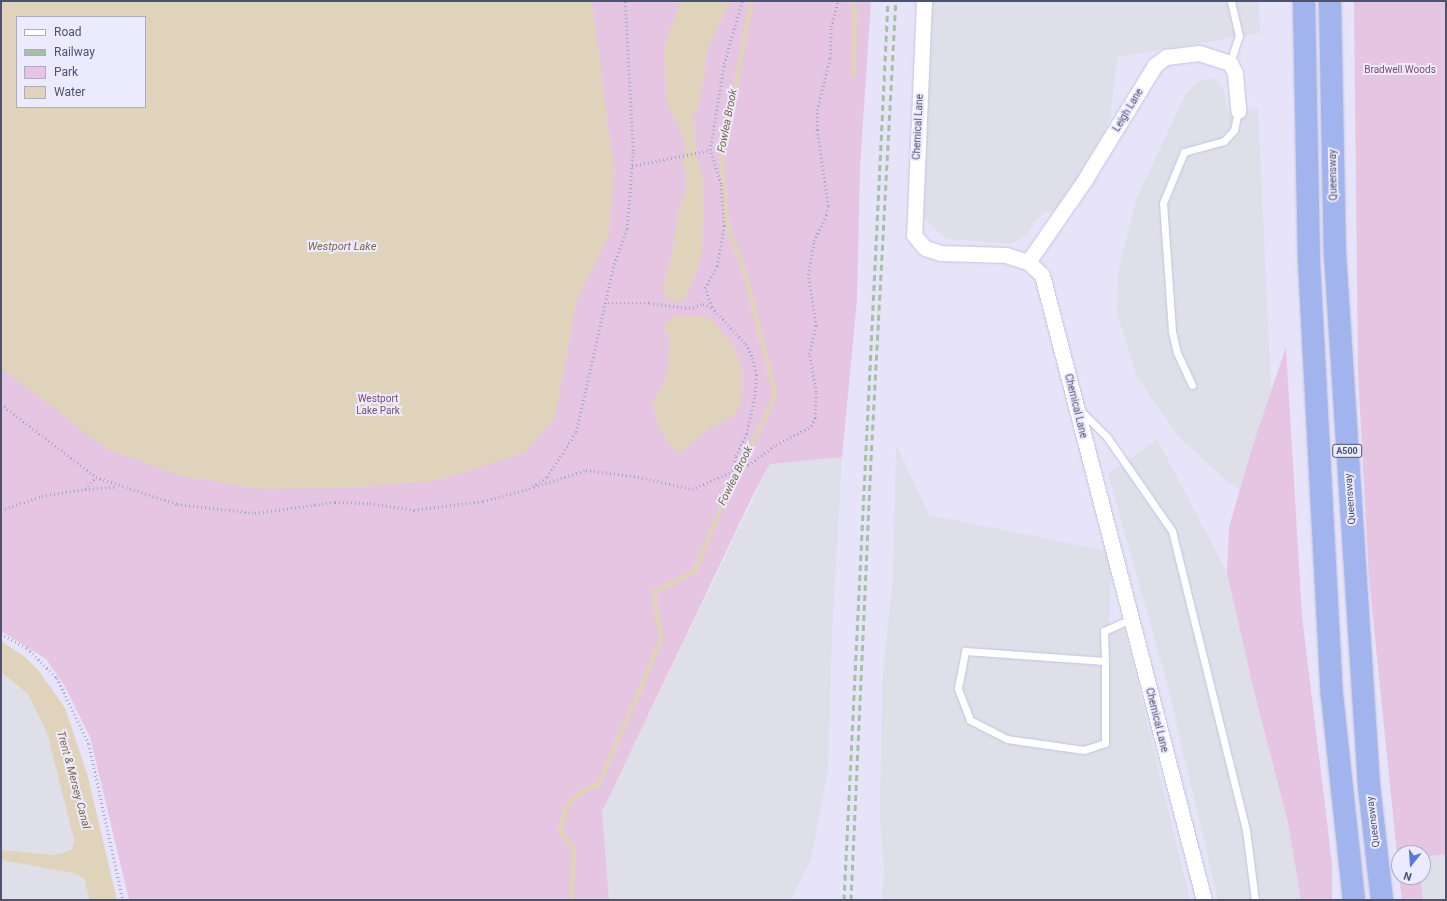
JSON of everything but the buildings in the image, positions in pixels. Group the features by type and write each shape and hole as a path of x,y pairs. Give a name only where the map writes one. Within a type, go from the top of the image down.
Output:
{"highway":[{"name":"A500","path":"1304,1 1309,262 1332,695 1354,900"},
{"name":"Queensway","path":"1330,1 1335,254 1369,786 1382,900"},
{"path":"1346,833 1348,900"}],"street":[{"name":"Chemical Lane","path":"924,1 914,235 925,248 940,253 1006,255 1028,262 1042,275 1204,900"},
{"name":"Leigh Lane","path":"1028,262 1084,181 1155,65 1166,57 1182,53 1199,53 1230,63"},
{"path":"1230,63 1235,73 1238,111"}],"lane":[{"path":"1230,63 1239,36 1231,1"},
{"path":"1192,385 1177,353 1172,331 1163,203 1184,152 1224,141 1234,130 1238,111"},
{"path":"1077,407 1107,437 1172,531 1246,830 1255,900"},
{"path":"1105,662 966,651 958,688 970,720 1007,739 1084,750 1105,743 1105,662 1104,631 1131,619"}],"path":[{"path":"529,489 547,477 576,432 604,303 614,264 627,229 632,166 625,1"},
{"path":"732,473 736,457 747,434 755,398 757,375 753,358 746,344 712,307 705,288 717,266 724,226 720,184 710,150 724,64 742,1"},
{"path":"1,404 96,477 118,487 177,504 256,514 335,502 370,503 414,510 483,501 529,489 586,470 634,476 692,489 748,466 776,445 811,426 815,418 816,392 809,354 816,326 808,275 814,241 826,215 828,206 817,130 817,110 830,58 831,27 838,1"},
{"path":"632,166 677,158 710,150"},
{"path":"604,303 649,303 689,308 703,304 712,307"},
{"path":"85,489 96,477"},
{"path":"1,510 42,496 85,489 118,487"},
{"path":"1,634 27,648 57,678 89,744 123,900"}],"shaded area":[{"path":"932,1 1259,1 1260,33 1117,57 1110,119 1090,161 1053,212 1044,212 1032,225 1028,234 1011,244 947,239 923,218"},
{"path":"1212,78 1220,83 1225,95 1227,112 1258,108 1276,495 1249,496 1228,482 1178,436 1137,377 1117,313 1118,271 1136,200 1185,95 1199,81"},
{"path":"1157,439 1227,573 1253,687 1288,823 1301,900 1218,900 1166,679 1108,474"},
{"path":"896,444 929,515 1107,551 1111,573 1109,623 1125,631 1190,900 882,900 884,869 880,817 882,684 893,576"},
{"path":"842,457 832,636 828,770 811,859 791,900 609,900 602,812 770,464"},
{"path":"1,672 28,694 47,733 74,840 72,849 66,852 54,855 1,850"},
{"path":"1446,854 1446,900 1423,900 1421,885 1431,885 1431,856"},
{"path":"1,860 77,874 85,880 89,900 1,900"}],"green space":[{"name":"Westport Lake Park","path":"1,1 871,1 860,168 857,300 842,457 770,464 754,493 602,812 609,900 129,900 90,737 64,685 46,659 1,631"},
{"name":"Bradwell Woods","path":"1354,1 1446,1 1446,854 1431,856 1431,845 1396,845 1369,579 1358,373"},
{"path":"1286,347 1302,616 1332,863 1332,900 1301,900 1288,823 1253,687 1227,573 1229,527 1253,445"},
{"path":"1400,885 1421,885 1423,900 1402,900"}],"water":[{"name":"Westport Lake","path":"1,1 592,1 614,172 608,238 576,302 555,418 525,453 435,481 340,488 262,489 181,476 105,448 1,368"},
{"path":"679,1 730,1 708,48 698,110 693,114 696,151 703,180 704,221 701,259 686,298 676,302 667,299 662,289 672,255 677,217 684,195 686,178 683,163 686,143 671,110 667,107 664,54 668,32 675,19"},
{"path":"673,316 704,316 713,321 734,347 743,374 741,404 731,418 707,430 680,454 668,442 659,427 652,404 666,378 670,344 664,326"},
{"name":"Trent & Mersey Canal","path":"1,641 25,657 39,671 65,708 88,777 117,900 89,900 85,880 77,874 1,860 1,850 54,855 72,849 74,840 47,733 28,694 1,672"}],"waterway":[{"name":"Fowlea Brook","path":"571,900 573,849 560,831 565,807 579,792 598,784 661,639 653,592 694,571 726,495 772,402 774,390 740,258 727,230 721,160 751,1"},
{"path":"853,75 854,1"}],"railway":[{"path":"844,900 888,1"},
{"path":"851,900 872,440 896,1"}]}
